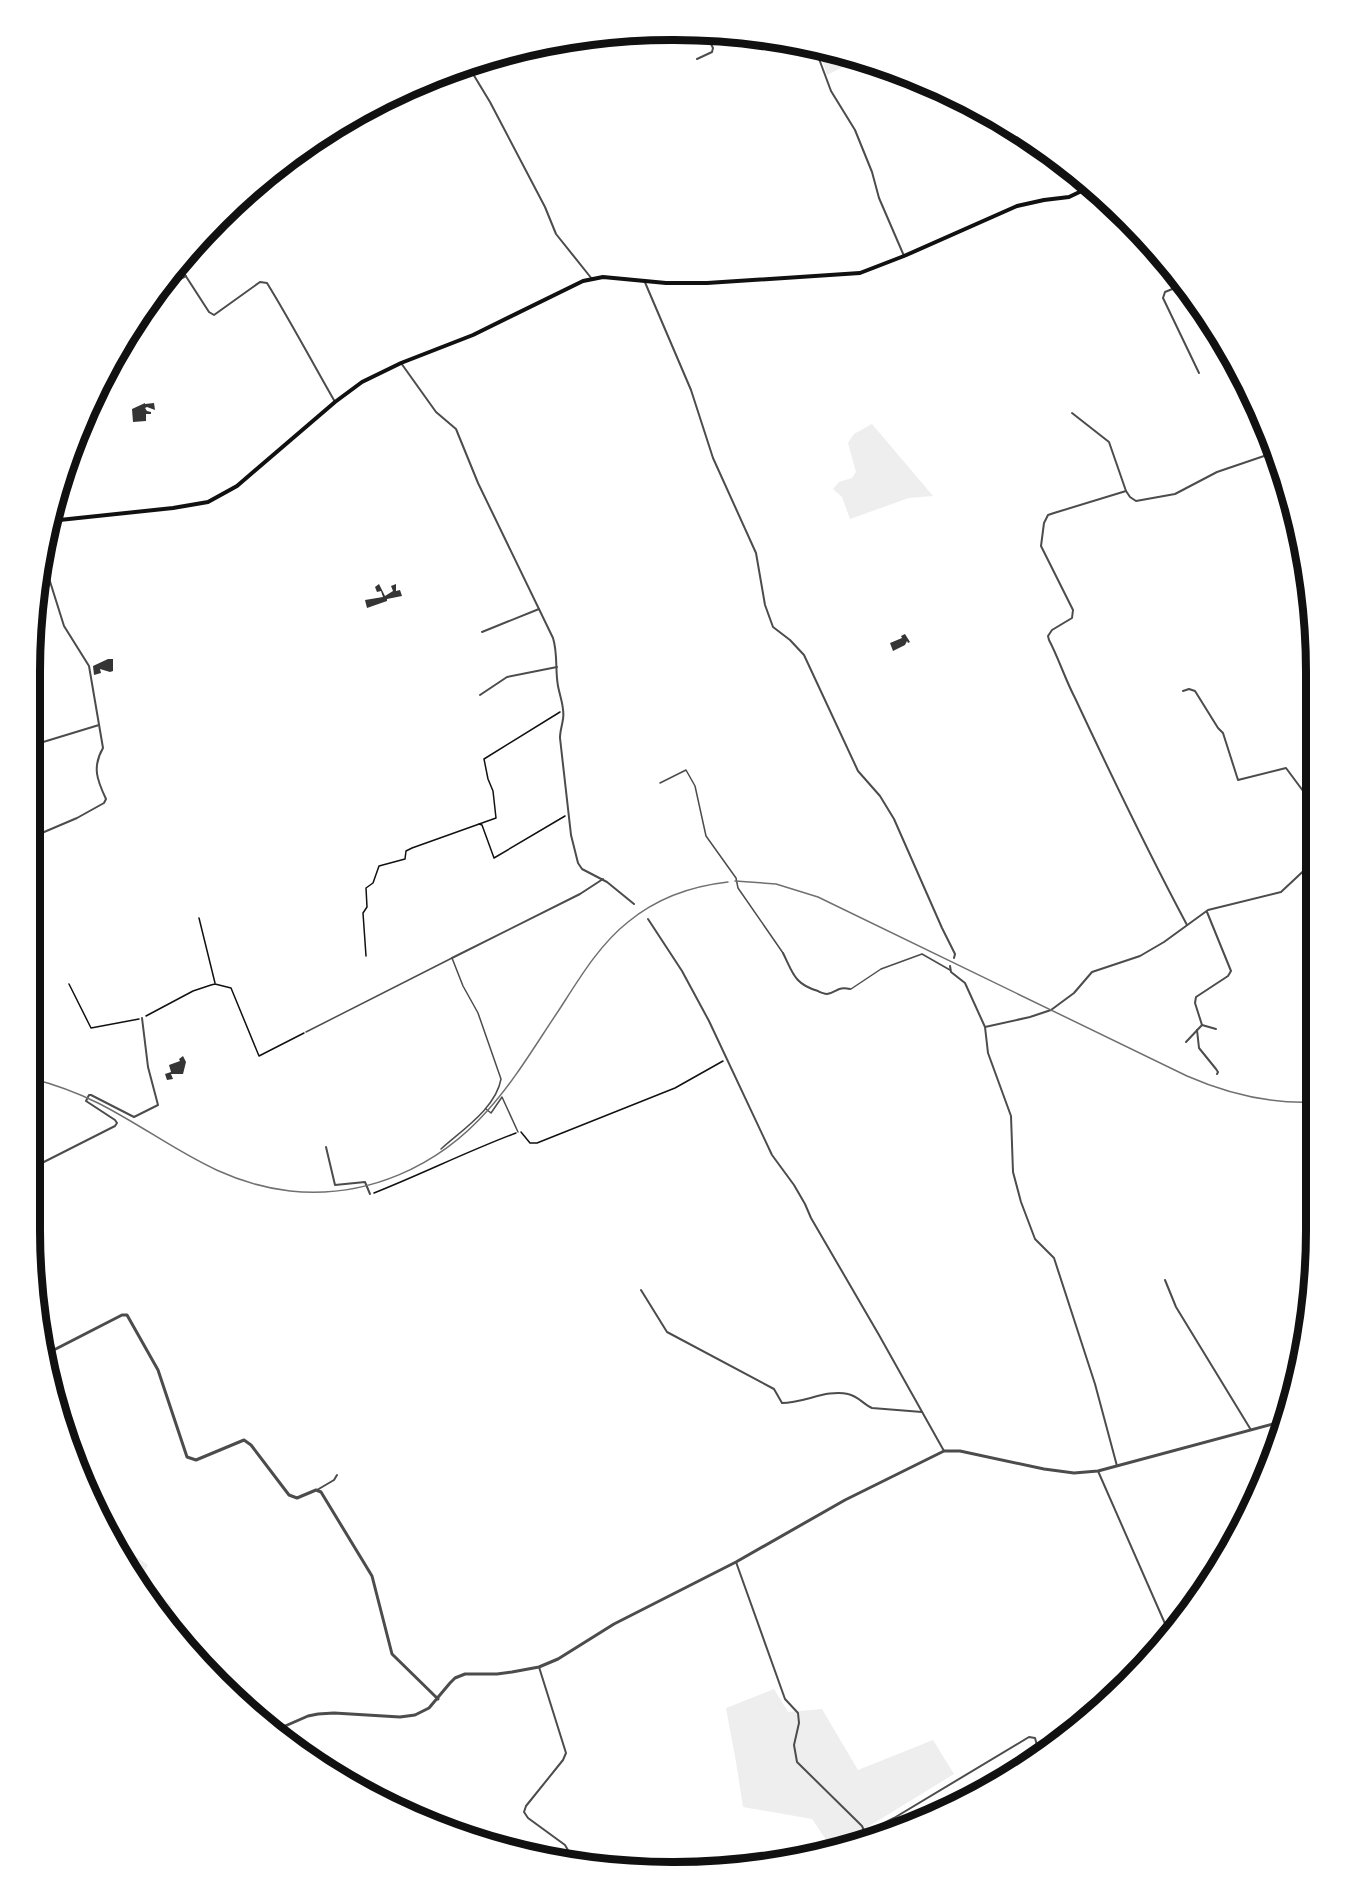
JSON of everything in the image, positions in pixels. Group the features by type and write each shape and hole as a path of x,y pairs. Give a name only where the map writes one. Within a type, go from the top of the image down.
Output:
{"main road":[{"path":"60,520 208,502 237,486 335,402 362,382 401,363 473,335 572,286 592,279 603,277 666,283 707,283 860,273 1017,206 1069,197 1082,191"}],"street":[{"path":"697,58 712,52 710,42"},
{"path":"819,58 831,92 855,130 872,172 879,198 904,256"},
{"path":"473,73 545,207 556,234 592,279"},
{"path":"184,272 208,312 214,315 260,282 267,283 335,402"},
{"path":"177,281 186,276"},
{"path":"644,280 691,390 713,459 756,553 765,605 773,627 804,655 858,771 880,796 894,819 955,954 954,958"},
{"path":"1175,288 1165,292 1163,298 1199,373"},
{"path":"401,363 435,412 456,429 478,483 501,527 556,647 558,686 563,710 560,738 568,814 578,864 582,869 603,879 634,904"},
{"path":"1072,413 1109,442 1126,491 1136,501 1174,494 1217,472 1266,456"},
{"path":"1126,491 1053,513 1045,519 1041,546 1074,614 1069,621 1052,630 1048,636 1063,667 1073,696 1125,805 1187,925"},
{"path":"40,834 77,818 104,803 106,799 99,786 96,770 97,758 103,748 89,666 64,626 48,576"},
{"path":"482,632 539,609"},
{"path":"480,695 507,677 556,667"},
{"path":"1183,691 1192,689 1195,691 1222,733 1238,780 1287,768 1306,795"},
{"path":"40,743 99,725"},
{"path":"985,1027 1051,1010 1074,993 1092,972 1140,956 1164,942 1206,911 1281,892 1306,869"},
{"path":"452,958 580,894 603,879"},
{"path":"1202,1025 1196,997 1228,976 1231,971 1206,911"},
{"path":"648,919 710,1021 772,1155 805,1204 944,1451"},
{"path":"783,953 796,979 808,989 826,994 843,987 850,989"},
{"path":"950,966 950,970 965,983 985,1027 988,1053 1011,1116 1014,1172 1021,1202 1035,1239 1054,1258 1095,1384 1117,1466"},
{"path":"40,1164 115,1126 117,1123 115,1120 87,1103 89,1095 134,1117 158,1105 148,1067 142,1018"},
{"path":"1202,1025 1216,1029"},
{"path":"1186,1042 1202,1025"},
{"path":"1197,1030 1199,1048 1216,1069 1217,1074"},
{"path":"326,1147 335,1185 365,1182 370,1194"},
{"path":"1165,1280 1176,1307 1251,1430"},
{"path":"641,1290 667,1332 774,1389 782,1403 811,1399 830,1393 848,1394 857,1397 872,1408 922,1412"},
{"path":"53,1351 122,1315 127,1315 158,1370 187,1457 196,1460 244,1440 251,1445 289,1496 297,1498 317,1491 334,1480 337,1475"},
{"path":"283,1727 318,1714 400,1717 415,1715 429,1708 455,1678 465,1674 497,1674 538,1667 558,1659 614,1624 736,1562 833,1506 944,1451 960,1451 1061,1472 1098,1471 1275,1424"},
{"path":"1098,1471 1166,1625"},
{"path":"317,1491 324,1496 372,1576 392,1654 438,1700"},
{"path":"736,1562 785,1698 798,1713 799,1723 794,1745 797,1762 865,1831"},
{"path":"538,1667 566,1753 563,1760 526,1806 524,1812 528,1818 565,1845 569,1852"},
{"path":"871,1830 1029,1737 1035,1738 1037,1746"}],"lane":[{"path":"660,783 686,770 695,786 706,836 736,878 738,888 783,953"},
{"path":"850,989 881,969 922,954 950,970"},
{"path":"306,1032 452,958 463,987 477,1013 501,1079 499,1089 485,1109 441,1149"},
{"path":"485,1109 491,1113 502,1097 518,1132"}],"path":[{"path":"366,956 363,913 367,907 366,888 373,884 379,866 405,859 406,851 412,848 496,818 493,791 484,759 563,710"},
{"path":"478,824 482,825 494,858 568,814"},
{"path":"200,918 215,984"},
{"path":"69,984 91,1028 142,1018 215,984 231,988 259,1056 306,1032"},
{"path":"370,1194 518,1132 522,1132 530,1143 537,1143 675,1088 726,1059"}],"shaded area":[{"path":"822,59 847,65 827,75"},
{"path":"872,424 933,496 909,498 850,519 842,497 833,489 839,482 852,478 856,472 848,443 854,434"},
{"path":"129,1552 148,1565 143,1574"},
{"path":"154,1589 172,1606 168,1610"},
{"path":"774,1689 788,1712 822,1709 858,1770 933,1740 954,1774 856,1834 828,1842 812,1819 743,1807 726,1708"}],"building":[{"path":"145,403 154,403 155,410 145,408 151,412 151,414 146,414 146,421 133,422 132,409"},
{"path":"379,584 385,596 393,591 391,586 396,584 396,591 400,590 402,596 387,599 387,601 367,608 365,600 383,597 381,591 377,592 375,587"},
{"path":"905,634 910,642 907,641 905,645 893,651 890,643 902,638 901,636"},
{"path":"113,659 113,671 100,669 101,673 94,675 93,666"},
{"path":"183,1056 186,1062 183,1074 171,1074 173,1079 167,1080 165,1074 171,1072 169,1065 180,1061 179,1059"}],"railway":[{"path":"735,881 776,884 818,897 1202,1082 1249,1097 1306,1102"},
{"path":"40,1081 98,1103 213,1168 262,1186 290,1191 318,1192 346,1190 373,1184 399,1175 447,1148 488,1110 516,1074 590,963 628,922 651,906 675,894 728,882"}]}
